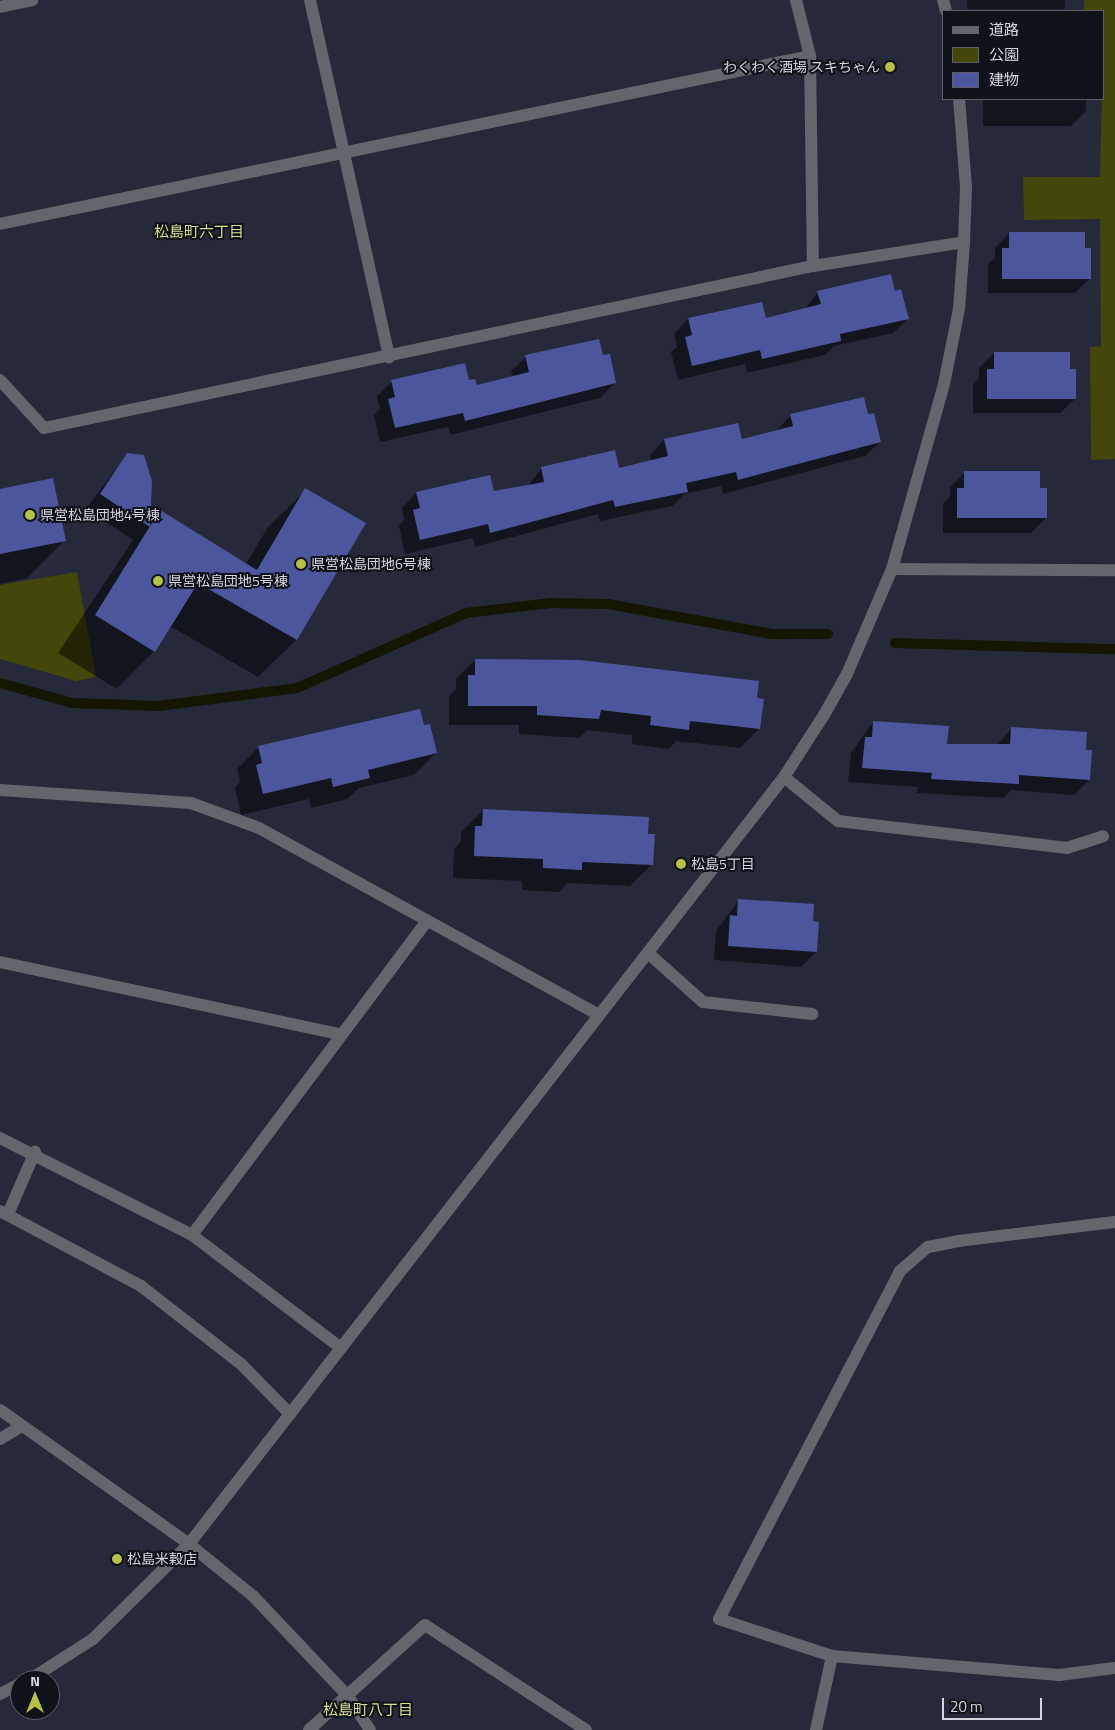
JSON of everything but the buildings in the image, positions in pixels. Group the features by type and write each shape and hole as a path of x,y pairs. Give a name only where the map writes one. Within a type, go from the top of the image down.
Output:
{"street":[{"path":"0,7 32,0"},
{"path":"310,0 341,151 389,357"},
{"path":"796,0 810,56 813,266"},
{"path":"0,224 341,151 810,56"},
{"path":"45,1670 93,1639 189,1544 784,777 847,674 892,569 944,384 959,309 966,188 959,100"},
{"path":"0,380 44,428 389,357 813,266 964,242"},
{"path":"892,569 1115,570"},
{"path":"784,777 838,821 1067,848 1103,836"},
{"path":"0,790 191,803 259,828 599,1015"},
{"path":"192,1235 339,1034 427,921"},
{"path":"648,953 703,1002 812,1014"},
{"path":"0,962 339,1034"},
{"path":"0,1138 35,1152 192,1235 341,1348"},
{"path":"35,1152 4,1213 141,1286 242,1365 290,1414"},
{"path":"1115,1222 936,1246 900,1271 719,1619 832,1656 1059,1676 1115,1668"},
{"path":"0,1410 20,1427 189,1544 253,1596 348,1696 370,1730"},
{"path":"0,1439 20,1427"},
{"path":"309,1730 425,1625 586,1730"},
{"path":"816,1730 832,1656"}],"green space":[{"path":"1084,0 1115,0 1115,459 1091,460 1090,347 1101,346 1100,219 1024,220 1023,177 1100,177 1102,100 1105,100 1105,10 1084,10"},
{"path":"77,572 96,677 76,681 0,659 0,585"}],"waterway":[{"path":"0,683 72,703 159,706 297,688 466,613 551,603 608,604 771,634 828,634"},
{"path":"895,643 1115,649"}],"place":[{"name":"わくわく酒場 スキちゃん","path":"890,67"},
{"name":"県営松島団地4号棟","path":"30,515"},
{"name":"県営松島団地6号棟","path":"301,564"},
{"name":"県営松島団地5号棟","path":"158,581"},
{"name":"松島5丁目","path":"681,864"},
{"name":"松島米穀店","path":"117,1559"}],"district":[{"name":"松島町六丁目","path":"199,232"},
{"name":"松島町八丁目","path":"368,1710"}]}
